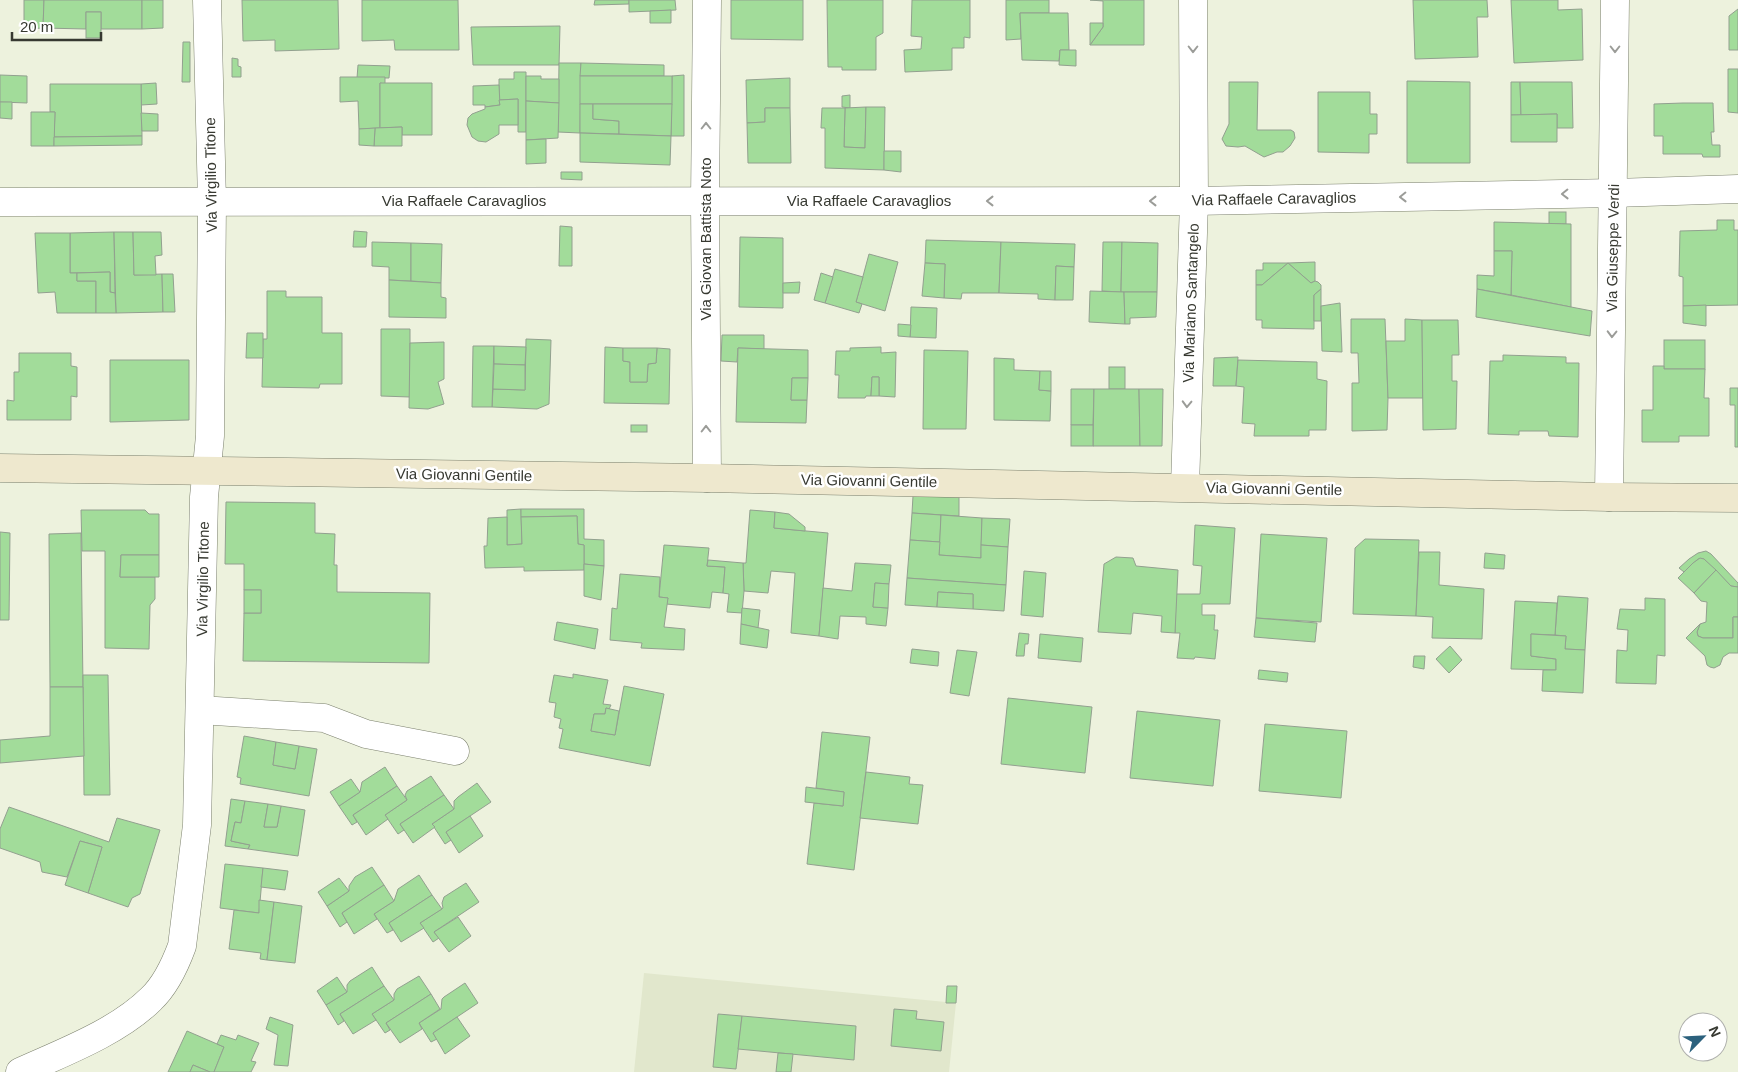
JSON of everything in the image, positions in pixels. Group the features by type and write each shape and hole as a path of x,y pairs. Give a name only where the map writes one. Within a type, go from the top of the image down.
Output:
{"main road":[{"name":"Via Giovanni Gentile","path":"0,468 707,478 1738,498"}],"street":[{"name":"Via Virgilio Titone","path":"20,1072 73,1048 135,1013 152,998 175,964 182,946 197,835 206,472 210,436 212,202 207,0"},
{"name":"Via Giovan Battista Noto","path":"707,0 705,201 707,478"},
{"name":"Via Mariano Santangelo","path":"1185,487 1194,201 1192,0"},
{"name":"Via Giuseppe Verdi","path":"1610,497 1616,0"},
{"name":"Via Raffaele Caravaglios","path":"0,202 1194,201 1738,189"},
{"path":"200,710 324,718 366,734 455,751"}],"shaded area":[{"path":"644,973 956,1003 949,1072 634,1072"}],"building":[{"path":"24,0 44,0 43,28 24,29"},
{"path":"44,0 142,0 142,29 101,29 101,12 86,12 86,29 43,28"},
{"path":"142,0 163,0 163,28 142,29"},
{"path":"242,0 338,0 339,49 275,51 275,40 243,41"},
{"path":"362,0 458,0 459,50 395,50 394,40 362,41"},
{"path":"595,0 629,0 629,4 594,5"},
{"path":"629,0 675,0 676,10 629,12"},
{"path":"731,0 803,0 803,40 731,39"},
{"path":"827,0 883,0 883,33 876,37 876,70 842,70 842,67 828,67"},
{"path":"912,0 970,0 970,38 964,37 964,48 952,48 952,70 905,72 904,50 921,49 922,37 911,36"},
{"path":"1006,0 1049,0 1049,13 1020,13 1021,39 1006,40"},
{"path":"1090,0 1144,0 1144,45 1090,45 1103,27 1103,1"},
{"path":"1413,0 1487,0 1488,17 1477,17 1478,57 1415,59"},
{"path":"1511,0 1558,0 1558,10 1582,9 1583,60 1514,63"},
{"path":"1738,9 1738,50 1729,50 1729,16"},
{"path":"671,10 671,23 650,23 650,11"},
{"path":"86,12 101,12 101,38 86,38"},
{"path":"1020,13 1068,13 1069,50 1060,50 1059,61 1022,60"},
{"path":"1090,23 1103,23 1103,27 1090,45"},
{"path":"560,26 559,65 473,65 471,27"},
{"path":"183,42 190,42 190,82 182,82"},
{"path":"1060,50 1076,50 1076,66 1059,65"},
{"path":"232,58 238,59 238,66 241,67 241,77 232,77"},
{"path":"559,63 581,63 580,133 558,132"},
{"path":"581,63 664,65 664,76 580,76"},
{"path":"358,65 390,66 389,78 357,78"},
{"path":"1728,69 1738,69 1738,113 1728,112"},
{"path":"514,72 526,72 526,132 518,132 518,99 499,100 499,79 514,79"},
{"path":"0,75 27,76 27,103 0,102"},
{"path":"684,75 684,136 671,136 672,76"},
{"path":"526,76 541,76 541,79 559,79 559,103 526,101"},
{"path":"580,76 672,76 672,104 580,104"},
{"path":"340,77 385,77 385,84 380,83 380,128 359,129 358,101 340,102"},
{"path":"790,78 790,108 765,108 765,122 747,123 746,80"},
{"path":"1407,81 1470,82 1470,163 1407,163"},
{"path":"1229,82 1258,82 1257,130 1291,130 1294,132 1295,138 1290,146 1283,152 1277,152 1264,157 1245,146 1226,146 1222,139 1229,124"},
{"path":"1511,82 1520,82 1521,115 1511,115"},
{"path":"1520,82 1572,82 1573,128 1557,128 1557,114 1521,115"},
{"path":"156,83 157,104 141,105 141,84"},
{"path":"380,83 432,83 432,135 402,135 402,127 380,128"},
{"path":"50,84 141,84 142,136 54,137 55,112 50,112"},
{"path":"499,85 500,105 485,107 485,105 473,105 473,86"},
{"path":"1318,92 1370,92 1370,114 1377,114 1377,134 1369,134 1369,153 1318,152"},
{"path":"850,95 850,108 842,107 842,96"},
{"path":"518,99 518,125 499,125 499,134 486,142 478,141 472,137 467,125 468,118 472,114 485,109 485,107 500,105 499,100"},
{"path":"526,101 559,103 558,138 526,140"},
{"path":"0,102 12,102 12,119 0,118"},
{"path":"1713,103 1714,132 1711,132 1712,145 1720,145 1720,157 1703,157 1702,154 1663,154 1663,136 1654,136 1654,104"},
{"path":"580,104 593,104 593,119 619,121 619,134 580,133"},
{"path":"593,104 672,104 671,136 619,134 619,121 593,119"},
{"path":"866,107 865,148 844,147 845,108"},
{"path":"866,107 885,107 884,170 825,168 825,128 821,128 822,108 845,108 844,147 865,148"},
{"path":"765,108 790,108 791,163 748,163 747,123 765,122"},
{"path":"31,112 55,112 54,146 31,146"},
{"path":"141,113 158,114 158,131 142,131"},
{"path":"1557,114 1557,142 1511,142 1511,115"},
{"path":"402,127 402,146 374,146 375,128"},
{"path":"375,128 374,146 359,145 359,129"},
{"path":"580,133 671,136 670,165 580,162"},
{"path":"142,136 142,145 54,146 54,137"},
{"path":"546,139 546,163 526,164 526,140"},
{"path":"884,151 901,151 901,172 884,170"},
{"path":"561,172 582,172 582,180 561,179"},
{"path":"1549,212 1566,212 1566,224 1549,224"},
{"path":"1717,220 1734,220 1734,230 1738,230 1738,305 1683,306 1683,277 1679,276 1680,231 1717,230"},
{"path":"1494,222 1571,224 1571,307 1511,295 1512,251 1494,251"},
{"path":"560,226 572,227 572,266 559,266"},
{"path":"354,231 367,232 366,247 353,247"},
{"path":"114,232 115,293 110,292 110,272 70,273 70,233"},
{"path":"114,232 133,232 134,275 162,274 163,312 116,313"},
{"path":"133,232 161,232 162,255 155,256 156,275 134,275"},
{"path":"35,233 70,233 70,273 77,273 77,281 96,281 96,313 57,313 55,292 38,293"},
{"path":"740,237 783,238 783,308 739,307"},
{"path":"926,240 1001,242 999,293 962,293 961,299 944,298 945,264 925,263"},
{"path":"372,242 411,243 411,281 389,280 389,267 372,266"},
{"path":"1001,242 1075,244 1074,267 1056,266 1055,300 1038,299 1038,294 999,293"},
{"path":"1103,242 1122,242 1121,292 1102,291"},
{"path":"1122,242 1158,243 1157,292 1121,292"},
{"path":"411,243 442,244 441,283 411,281"},
{"path":"1494,251 1512,251 1511,295 1477,289 1477,275 1494,276"},
{"path":"869,254 898,262 885,311 856,302"},
{"path":"1315,262 1315,281 1311,283 1288,263"},
{"path":"925,263 945,264 944,298 922,296"},
{"path":"1263,263 1288,263 1262,285 1256,285 1256,270 1263,270"},
{"path":"1288,263 1311,283 1315,281 1321,285 1321,289 1314,295 1314,329 1262,328 1262,320 1256,320 1256,285 1262,285"},
{"path":"1056,266 1074,267 1073,300 1055,300"},
{"path":"835,269 863,277 856,302 862,304 859,313 825,303"},
{"path":"110,272 110,292 115,293 116,313 96,313 96,281 77,281 77,273"},
{"path":"821,273 833,277 825,303 814,300"},
{"path":"162,274 173,274 175,312 163,312"},
{"path":"389,280 441,283 441,297 446,298 446,318 389,317"},
{"path":"800,282 799,293 783,293 783,283"},
{"path":"1321,289 1321,321 1314,321 1314,295"},
{"path":"1477,289 1592,311 1590,336 1476,317"},
{"path":"267,291 286,291 286,297 322,297 322,333 342,333 342,384 320,384 319,388 262,387 263,339 267,339"},
{"path":"1090,291 1124,292 1125,324 1089,322"},
{"path":"1124,292 1157,292 1156,317 1130,318 1130,324 1125,324"},
{"path":"1340,303 1342,352 1322,351 1321,306"},
{"path":"1706,305 1706,326 1683,323 1683,306"},
{"path":"911,307 937,308 936,338 910,337"},
{"path":"1351,319 1385,319 1388,398 1387,430 1352,431 1352,383 1359,383 1358,353 1351,353"},
{"path":"1405,319 1422,320 1423,398 1388,398 1386,341 1405,341"},
{"path":"1422,320 1458,320 1459,355 1452,355 1452,381 1457,381 1456,429 1423,430"},
{"path":"898,324 911,325 910,337 898,336"},
{"path":"381,329 410,329 410,397 381,396"},
{"path":"247,333 263,333 263,358 246,358"},
{"path":"722,335 764,335 764,349 738,348 737,362 721,361"},
{"path":"526,339 551,340 549,404 537,409 492,407 493,389 525,390"},
{"path":"1664,340 1705,340 1705,369 1664,369"},
{"path":"444,342 444,379 438,382 444,404 428,409 409,408 410,343"},
{"path":"473,346 494,346 492,407 472,407"},
{"path":"494,346 526,347 525,365 494,364"},
{"path":"605,347 623,348 623,361 630,362 630,382 647,382 648,364 656,363 657,348 670,349 669,404 604,403"},
{"path":"881,347 881,353 896,352 895,397 879,396 879,377 872,377 871,396 866,396 865,398 838,398 839,375 835,375 836,351 850,351 850,348"},
{"path":"623,348 657,348 656,363 648,364 647,382 630,382 630,362 623,361"},
{"path":"738,348 808,350 808,378 792,378 791,400 807,400 806,423 736,422"},
{"path":"924,350 968,351 966,429 923,429"},
{"path":"19,353 71,353 71,366 77,367 77,397 71,396 71,420 7,420 7,400 14,401 14,372 19,372"},
{"path":"1503,355 1566,357 1566,363 1579,363 1578,437 1549,436 1548,431 1519,431 1519,435 1488,434 1490,361 1503,361"},
{"path":"1238,357 1236,386 1213,386 1214,358"},
{"path":"994,358 1014,359 1014,370 1040,371 1039,390 1051,391 1050,421 994,420"},
{"path":"110,360 189,360 189,420 110,422"},
{"path":"1238,360 1317,362 1317,379 1327,381 1326,430 1309,430 1309,436 1254,436 1255,424 1242,423 1244,387 1236,386"},
{"path":"494,364 525,365 525,390 493,389"},
{"path":"1653,366 1664,366 1664,369 1705,369 1704,398 1709,398 1709,436 1679,436 1679,442 1642,442 1642,410 1653,410"},
{"path":"1109,367 1125,367 1125,389 1109,389"},
{"path":"1040,371 1051,371 1051,391 1039,390"},
{"path":"872,377 879,377 879,396 871,396"},
{"path":"792,378 808,378 807,400 791,400"},
{"path":"1730,388 1738,388 1738,447 1735,447 1735,405 1730,405"},
{"path":"1071,389 1094,389 1093,425 1071,425"},
{"path":"1094,389 1139,389 1140,446 1093,446"},
{"path":"1139,389 1163,389 1162,446 1140,446"},
{"path":"631,425 647,425 647,432 631,432"},
{"path":"1071,425 1093,425 1093,446 1071,446"},
{"path":"913,496 959,497 959,516 912,513"},
{"path":"226,502 315,503 315,533 335,534 334,565 337,565 337,592 430,593 429,663 243,661 244,613 261,613 261,590 244,590 244,564 225,564"},
{"path":"521,509 522,544 507,545 507,510"},
{"path":"521,509 584,509 584,539 604,540 604,566 584,564 584,545 578,544 577,516 521,517"},
{"path":"81,510 145,510 149,514 159,514 159,555 121,555 120,577 155,577 155,599 150,605 149,649 105,648 105,551 82,551"},
{"path":"750,510 775,512 774,528 828,533 819,636 791,633 795,573 771,571 768,593 744,591 743,563 746,563"},
{"path":"775,512 789,514 805,527 805,531 774,528"},
{"path":"912,513 941,515 940,542 910,540"},
{"path":"941,515 982,518 981,558 939,555"},
{"path":"577,516 578,544 584,545 584,570 524,571 524,567 485,568 484,546 487,546 488,518 507,517 507,545 522,544 521,517"},
{"path":"982,518 1010,519 1008,547 981,545"},
{"path":"1195,525 1235,528 1230,604 1202,604 1202,615 1215,615 1214,630 1218,630 1215,659 1177,658 1180,633 1175,633 1176,594 1200,594 1202,566 1193,565"},
{"path":"0,532 10,533 9,620 0,620"},
{"path":"81,533 83,687 50,687 49,534"},
{"path":"1261,534 1327,538 1321,622 1256,618"},
{"path":"1365,539 1419,540 1416,616 1353,614 1355,548"},
{"path":"910,540 940,542 939,555 981,558 981,545 1008,547 1006,585 907,578"},
{"path":"664,545 709,548 707,566 725,567 723,593 712,592 710,608 666,604 668,598 659,597"},
{"path":"1706,551 1738,583 1738,587 1731,586 1704,559 1698,559 1684,572 1679,568 1698,553"},
{"path":"1419,552 1440,552 1439,585 1484,589 1482,639 1432,638 1433,617 1416,616"},
{"path":"1485,553 1505,555 1504,569 1484,568"},
{"path":"121,555 159,555 159,577 120,577"},
{"path":"1116,557 1133,558 1136,566 1178,570 1175,633 1161,632 1162,616 1133,613 1131,634 1098,632 1104,564"},
{"path":"1700,558 1704,559 1716,570 1694,593 1678,578"},
{"path":"708,560 743,563 744,591 742,613 727,612 729,594 723,593 725,567 707,566"},
{"path":"855,563 891,565 889,584 875,583 873,607 888,608 886,626 866,624 866,617 840,616 838,639 819,636 823,588 852,591"},
{"path":"584,564 604,566 601,600 584,596"},
{"path":"1716,570 1731,586 1738,587 1738,617 1733,617 1733,638 1703,638 1698,636 1697,632 1700,624 1706,622 1707,602 1701,601 1694,593"},
{"path":"1024,571 1046,573 1043,617 1021,615"},
{"path":"620,574 660,577 659,597 668,598 664,627 685,629 684,650 641,648 642,643 610,640 612,608 617,609"},
{"path":"907,578 1006,585 1004,611 973,609 973,594 938,592 937,607 905,605"},
{"path":"875,583 889,584 888,608 873,607"},
{"path":"244,590 261,590 261,613 244,613"},
{"path":"938,592 973,594 973,609 937,607"},
{"path":"1558,596 1588,598 1585,650 1565,649 1566,636 1555,635"},
{"path":"1645,598 1665,599 1665,656 1657,655 1656,684 1616,683 1617,650 1627,651 1628,630 1617,629 1620,609 1645,610"},
{"path":"1515,601 1557,603 1555,635 1531,634 1531,656 1556,659 1556,670 1511,669"},
{"path":"742,608 760,610 758,628 741,624"},
{"path":"1733,617 1738,617 1738,653 1729,653 1723,657 1720,665 1714,668 1710,667 1707,665 1705,656 1686,638 1700,624 1697,632 1698,636 1703,638 1733,638"},
{"path":"1256,618 1317,623 1315,642 1254,637"},
{"path":"557,622 598,629 595,649 554,640"},
{"path":"741,624 769,630 767,648 740,644"},
{"path":"1019,633 1029,634 1028,644 1025,644 1024,656 1016,656"},
{"path":"1040,634 1083,638 1081,662 1038,658"},
{"path":"1531,634 1566,636 1565,649 1585,650 1583,693 1542,691 1543,670 1556,670 1556,659 1531,656"},
{"path":"1450,646 1462,660 1449,673 1436,659"},
{"path":"912,649 939,652 938,666 910,663"},
{"path":"957,650 977,652 969,696 950,693"},
{"path":"1414,656 1425,656 1424,669 1413,667"},
{"path":"1259,670 1288,673 1287,682 1258,679"},
{"path":"573,674 608,680 603,704 611,705 609,709 606,708 605,714 594,714 591,731 615,735 624,686 664,694 650,766 559,748 563,729 559,728 561,719 554,717 556,703 549,702 554,675 573,678"},
{"path":"83,675 108,675 110,795 84,795"},
{"path":"50,687 83,687 84,756 0,763 0,740 50,736"},
{"path":"1008,698 1092,707 1085,773 1001,764"},
{"path":"606,708 619,711 615,735 591,731 594,714 605,714"},
{"path":"1137,711 1220,720 1213,786 1130,778"},
{"path":"1265,724 1347,731 1341,798 1259,791"},
{"path":"822,732 870,737 854,870 807,864 814,803 843,806 844,792 816,788"},
{"path":"244,736 276,742 273,765 295,769 299,746 317,749 309,796 240,784 241,778 237,777"},
{"path":"276,742 299,746 295,769 273,765"},
{"path":"385,767 397,786 353,815 357,822 352,825 339,806 360,792 362,782"},
{"path":"866,772 910,777 909,784 923,785 918,824 860,818"},
{"path":"431,776 444,795 400,824 404,830 398,834 385,815 407,800 405,795 407,791"},
{"path":"351,779 360,792 339,806 330,792"},
{"path":"477,783 491,802 446,832 451,840 445,844 432,824 454,809 454,801"},
{"path":"397,786 407,800 385,815 388,819 366,835 353,815"},
{"path":"806,787 844,792 843,806 805,802"},
{"path":"444,795 454,809 432,824 435,827 413,843 400,824"},
{"path":"231,799 245,801 241,823 235,822 231,841 250,845 248,849 225,846"},
{"path":"245,801 268,804 264,827 277,827 281,806 305,810 298,856 248,849 250,845 231,841 235,822 241,823"},
{"path":"268,804 281,806 277,827 264,827"},
{"path":"9,807 109,842 117,818 160,830 140,894 132,898 128,907 88,893 102,847 80,841 67,877 42,872 40,862 0,848 0,829"},
{"path":"470,816 483,836 459,853 446,832"},
{"path":"80,841 102,847 88,893 65,885"},
{"path":"225,864 263,868 259,913 220,908"},
{"path":"372,867 384,885 342,913 347,922 340,927 327,906 349,891 349,886 355,877"},
{"path":"263,868 288,871 285,890 261,887"},
{"path":"419,875 432,895 389,923 393,930 387,933 374,914 394,901 398,889"},
{"path":"339,878 349,891 327,906 318,892"},
{"path":"466,883 479,902 434,932 439,938 433,942 420,923 443,908 444,897"},
{"path":"384,885 394,901 374,914 377,919 354,934 342,913"},
{"path":"432,895 442,909 420,923 424,928 401,942 389,923"},
{"path":"259,900 274,902 267,960 260,959 261,953 229,949 234,910 259,913"},
{"path":"274,902 302,906 295,963 267,960"},
{"path":"458,917 471,936 449,952 434,932"},
{"path":"372,967 384,986 340,1014 344,1021 338,1025 326,1005 347,992 347,985 350,981"},
{"path":"419,976 431,994 386,1023 390,1030 385,1033 372,1014 394,1000 394,994 397,989"},
{"path":"337,977 347,992 326,1005 317,991"},
{"path":"465,983 478,1003 433,1033 437,1039 431,1042 419,1023 441,1009 442,999"},
{"path":"384,986 394,1000 372,1014 376,1020 353,1034 340,1014"},
{"path":"947,986 957,986 956,1003 946,1003"},
{"path":"431,994 440,1009 419,1023 422,1029 400,1043 386,1023"},
{"path":"894,1009 917,1011 916,1019 944,1022 941,1051 891,1046"},
{"path":"718,1014 742,1016 736,1069 713,1067"},
{"path":"742,1016 856,1026 854,1060 738,1049"},
{"path":"270,1017 293,1025 288,1066 274,1065 278,1035 266,1029"},
{"path":"457,1017 470,1036 445,1054 433,1033"},
{"path":"187,1031 224,1047 214,1072 193,1065 190,1072 168,1072"},
{"path":"221,1035 236,1040 238,1035 259,1043 251,1061 256,1062 251,1072 214,1072 224,1047 217,1044"},
{"path":"778,1053 793,1054 791,1072 776,1072"},
{"path":"193,1065 210,1072 190,1072"}]}
